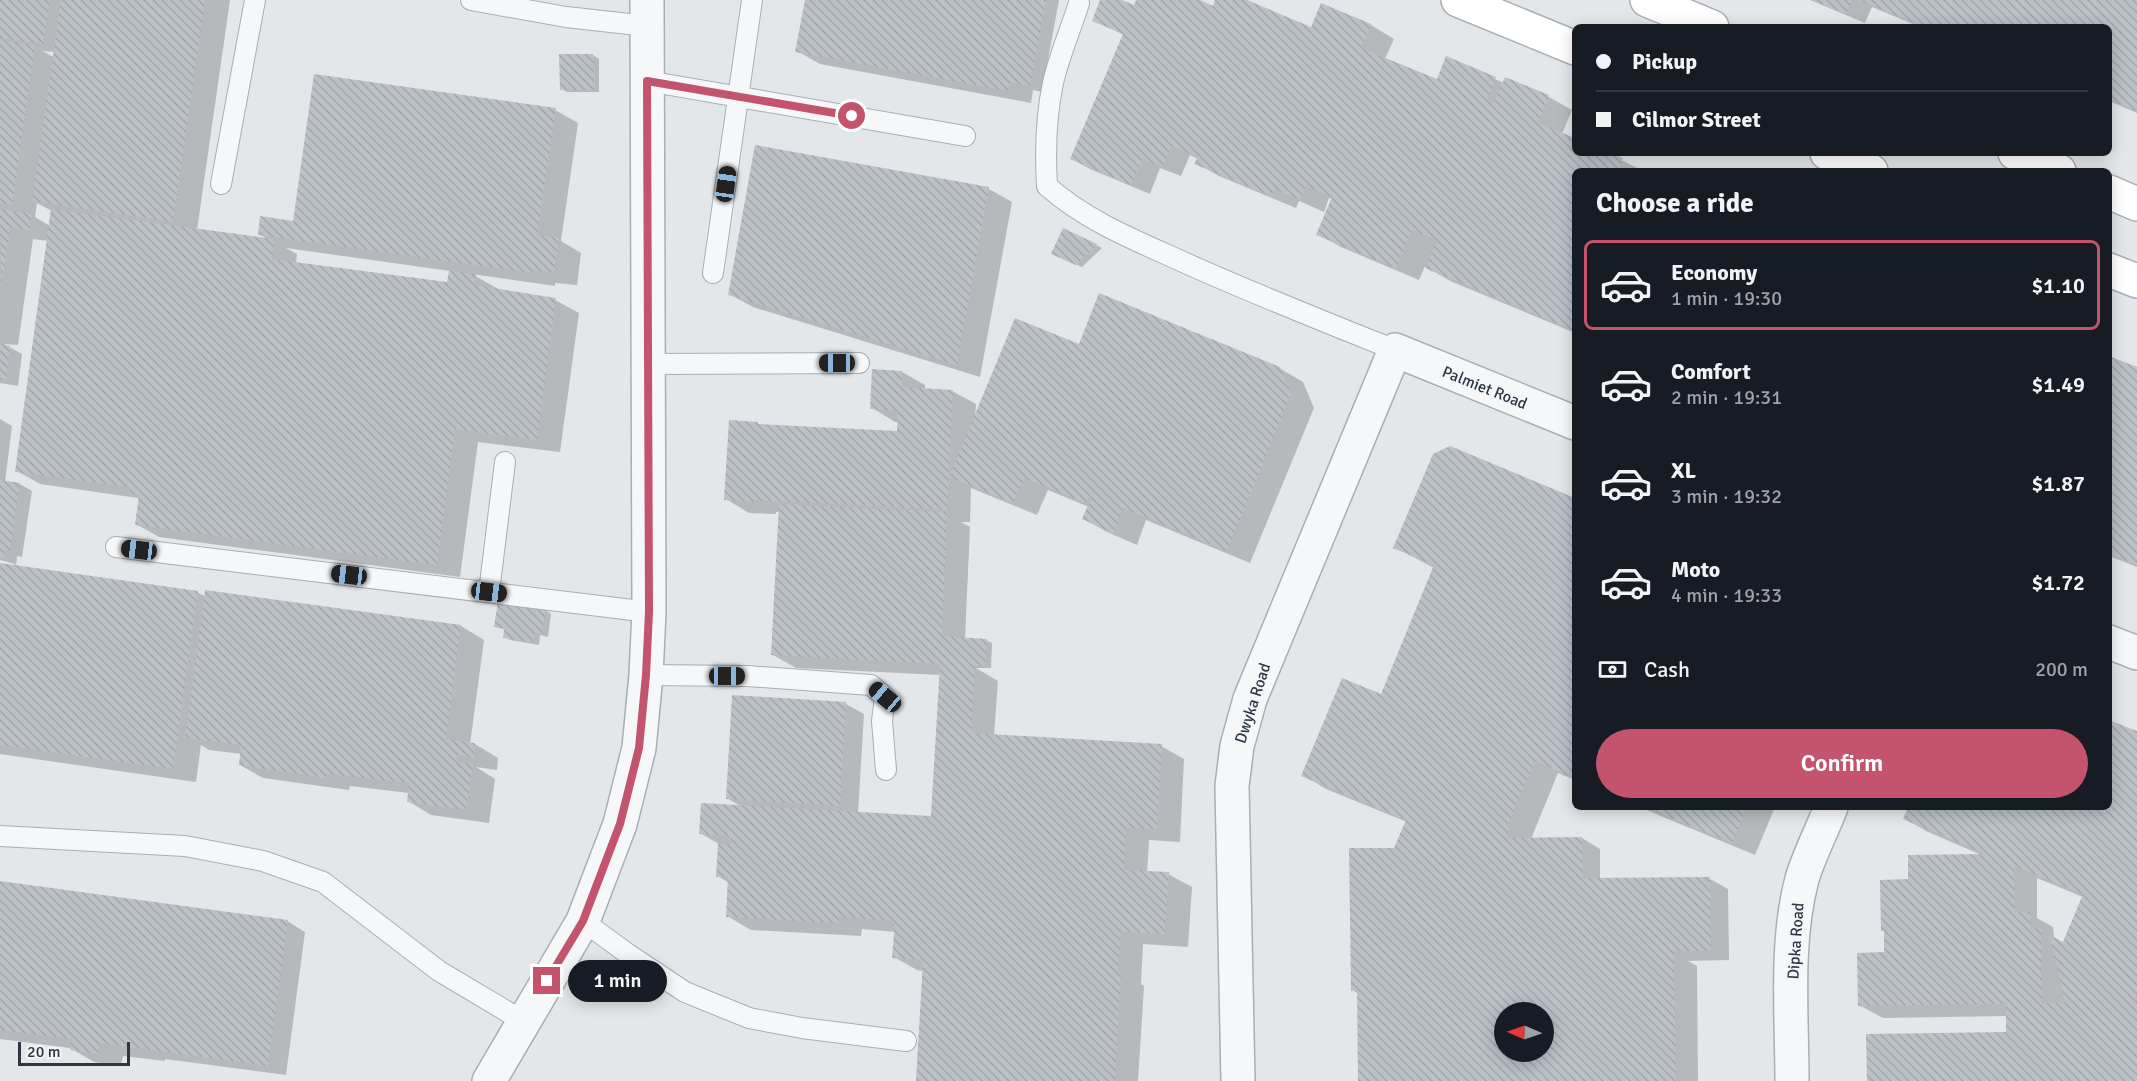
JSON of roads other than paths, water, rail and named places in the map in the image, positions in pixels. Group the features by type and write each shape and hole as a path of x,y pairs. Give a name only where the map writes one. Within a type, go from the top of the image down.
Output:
{"main road":[{"path":"1458,0 1572,47"},
{"path":"1647,0 1705,24"},
{"path":"1834,156 1864,168"},
{"path":"2022,156 2052,168"},
{"path":"2112,193 2137,204"},
{"path":"2112,271 2137,281"}],"street":[{"path":"489,1081 583,921 620,824 639,748 649,612 647,13"},
{"name":"Palmiet Road","path":"1395,350 1572,422"},
{"name":"Dwyka Road","path":"1238,1081 1232,786 1237,746 1250,699 1395,350"},
{"path":"2112,643 2137,653"},
{"name":"Dipka Road","path":"1792,1081 1792,946 1795,910 1802,877 1830,810"}],"lane":[{"path":"222,184 255,0"},
{"path":"471,0 566,17 647,13"},
{"path":"713,273 752,0"},
{"path":"1079,3 1053,82 1048,127 1047,186 1066,202 1110,229 1212,276 1395,350"},
{"path":"647,81 739,95 965,136"},
{"path":"648,364 859,363"},
{"path":"489,592 505,462"},
{"path":"116,547 649,612"},
{"path":"646,675 747,676 871,686 885,697 882,721 886,770"},
{"path":"0,836 185,846 273,864 323,882 439,971 523,1021"},
{"path":"583,921 685,992 749,1018 802,1028 906,1041"}]}
